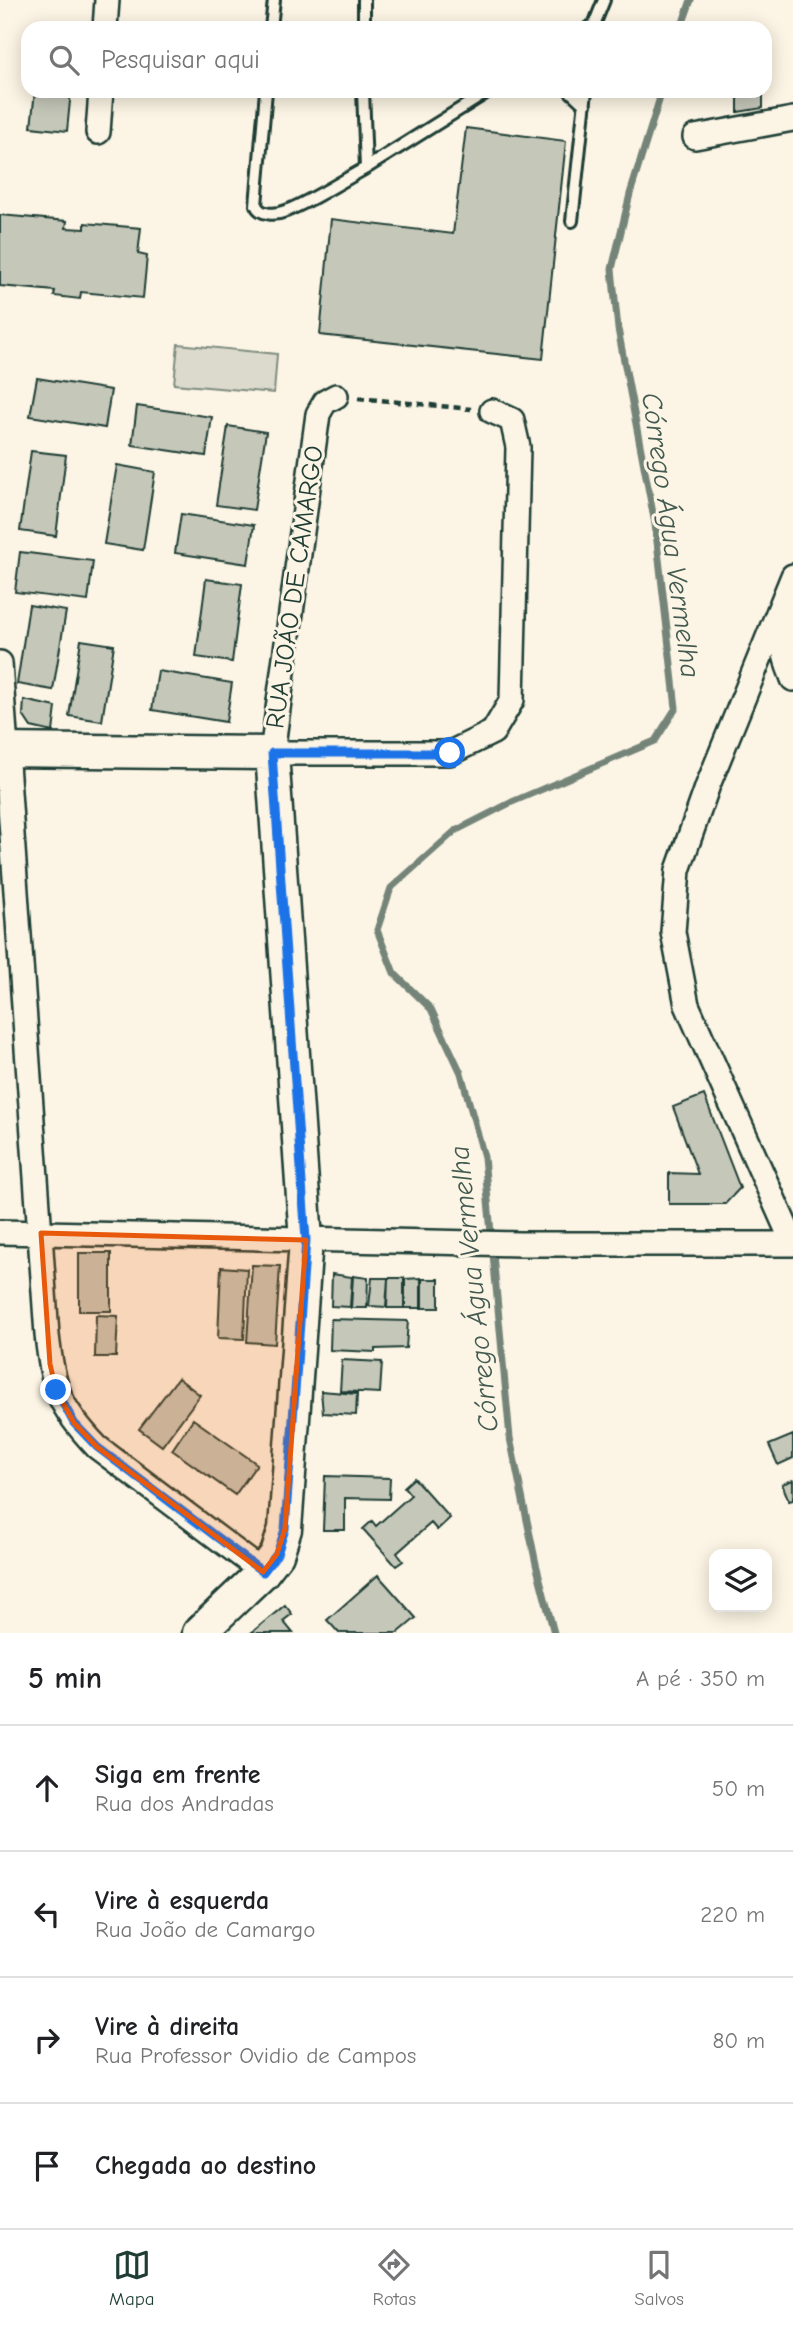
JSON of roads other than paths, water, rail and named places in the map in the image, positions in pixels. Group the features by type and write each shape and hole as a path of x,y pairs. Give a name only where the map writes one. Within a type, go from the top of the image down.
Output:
{"street":[{"path":"106,21 107,0"},
{"path":"97,132 99,98"},
{"path":"695,137 793,118"},
{"name":"RUA JOÃO DE CAMARGO","path":"199,1633 263,1572 277,1554 285,1529 306,1240 272,753 317,414 325,402 336,396"},
{"path":"2,749 450,753 493,732 512,700 518,447 512,420 492,411"},
{"path":"789,584 781,627 784,652 793,679"},
{"path":"0,1232 520,1244 793,1244 687,1005 673,932 678,870 708,785 789,584"},
{"path":"0,663 2,749 50,1364 56,1390 74,1423 97,1447 263,1572"},
{"path":"743,697 764,678 777,676 786,680 793,688"}],"lane":[{"path":"272,21 274,0"},
{"path":"364,0 364,21"},
{"path":"595,21 604,0"},
{"path":"265,98 256,205 259,211 265,213 284,212 366,168 478,98"},
{"path":"363,98 366,168"},
{"path":"578,98 585,105"},
{"path":"572,221 586,98"}],"waterway":[{"name":"Córrego Água Vermelha","path":"684,21 691,0"},
{"name":"Córrego Água Vermelha","path":"554,1633 536,1564 510,1438 484,1157 461,1073 431,1009 394,973 377,930 391,888 455,831 512,802 655,741 676,708 655,524 618,329 612,269 630,194 660,98"}]}
